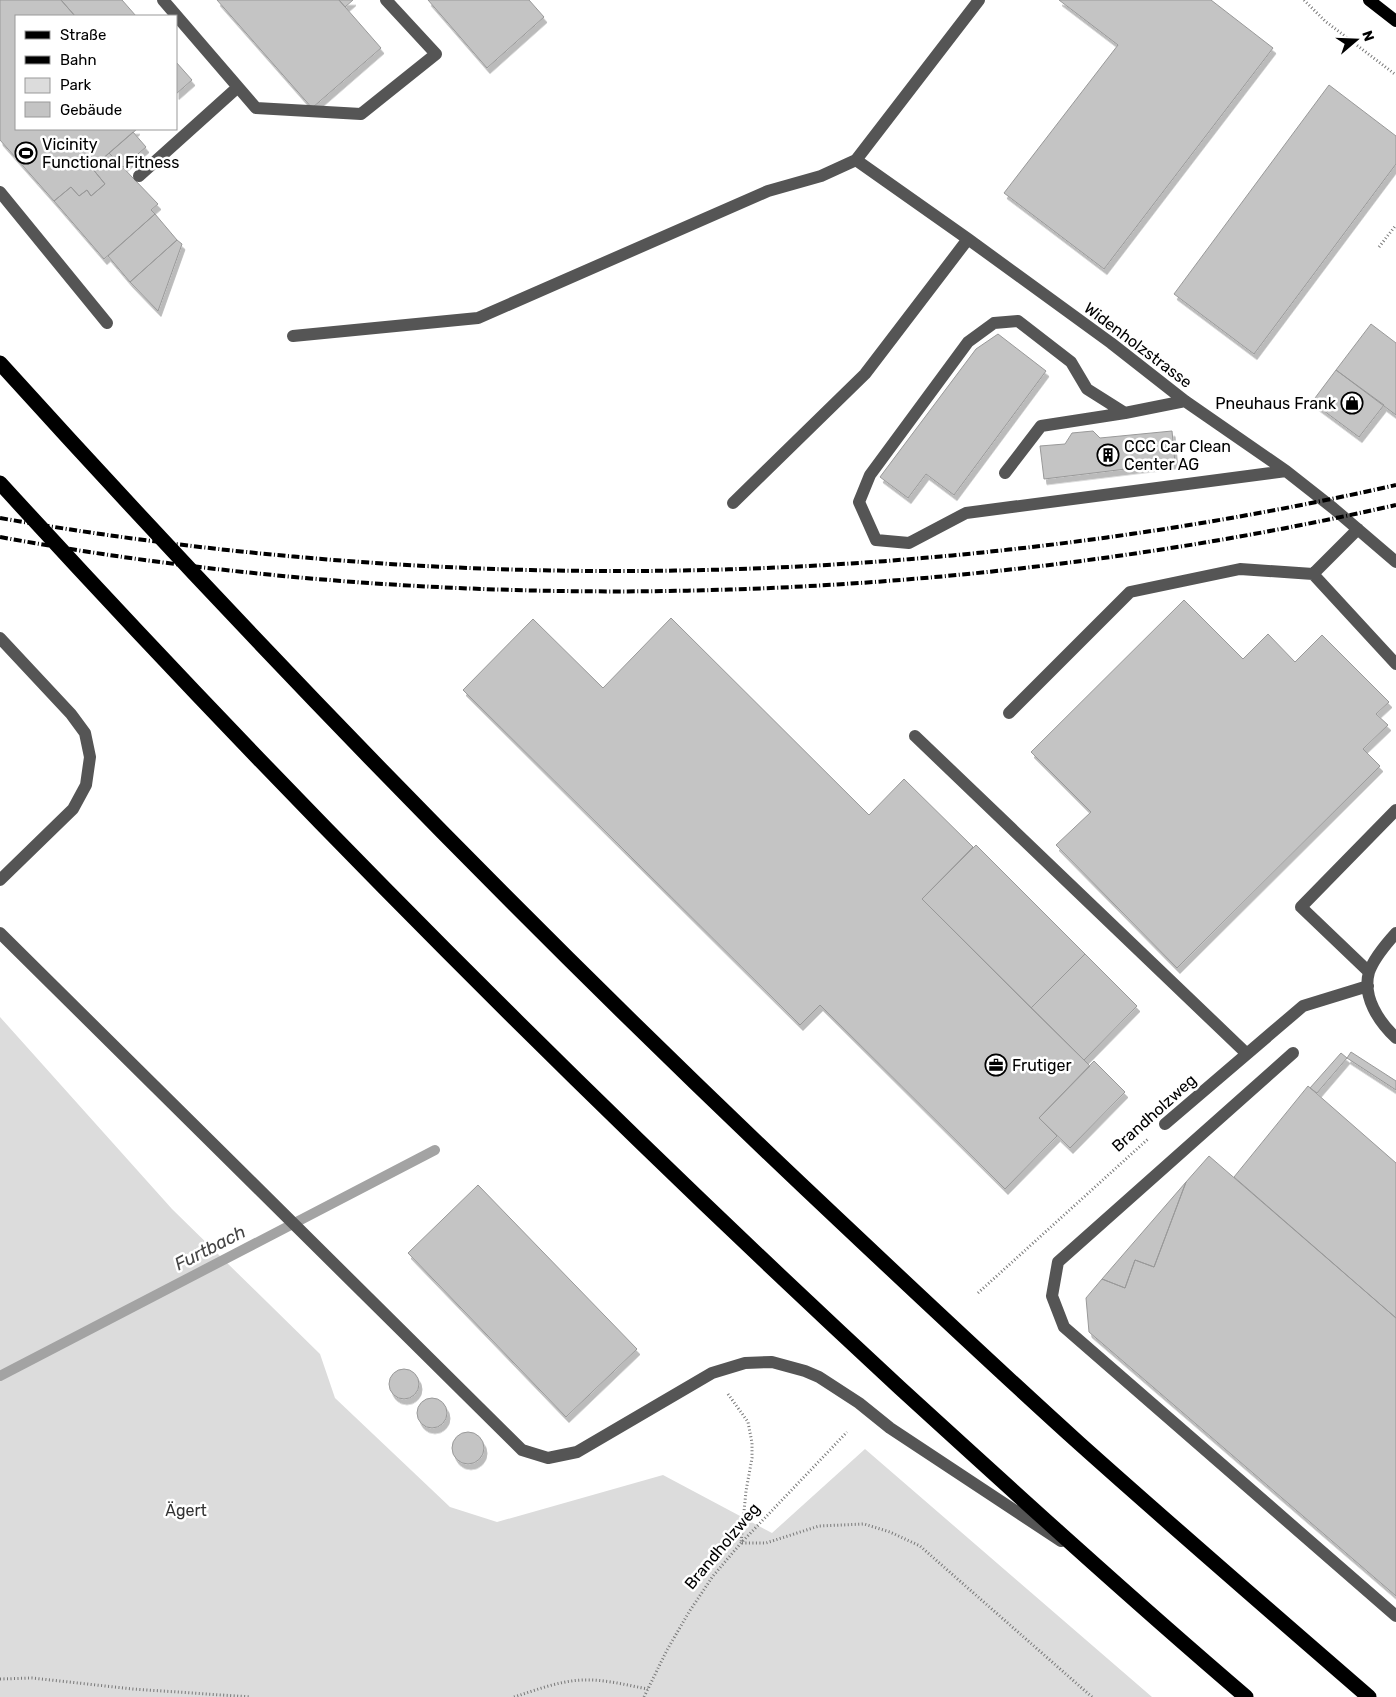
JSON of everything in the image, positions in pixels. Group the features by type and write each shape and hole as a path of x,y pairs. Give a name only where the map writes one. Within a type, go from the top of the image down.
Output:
{"highway":[{"path":"0,363 113,488 337,725 614,1005 848,1230 1016,1386 1369,1697"},
{"path":"0,483 165,660 428,933 688,1188 822,1315 1088,1559 1246,1697"}],"main road":[{"path":"1369,0 1396,21"}],"street":[{"path":"163,0 176,15"},
{"path":"178,17 256,108 361,114 436,54 386,0"},
{"path":"293,336 478,318 768,191 821,176 856,160 979,0"},
{"path":"140,176 238,87"},
{"name":"Widenholzstrasse","path":"856,160 1111,343 1185,401 1286,471 1358,529 1394,555"},
{"path":"0,192 107,323"},
{"path":"733,503 865,374 968,239"},
{"path":"1125,412 1087,389 1071,362 1018,321 994,323 968,342 870,475 859,502 876,540 909,543 966,514 1286,471"},
{"path":"1005,473 1041,426 1185,401"},
{"path":"1314,574 1358,529"},
{"path":"1009,713 1130,592 1240,569 1314,574 1396,664"},
{"path":"0,638 71,714 85,733 90,757 86,785 73,809 0,880"},
{"path":"915,736 1246,1053"},
{"path":"1369,972 1302,907 1396,810"},
{"path":"0,933 522,1450 548,1458 576,1452 712,1373 745,1363 772,1362 819,1377 859,1403 890,1428 1088,1559"},
{"path":"1396,933 1382,949 1369,972 1368,986 1375,1012 1386,1029 1396,1038"},
{"name":"Brandholzweg","path":"1165,1124 1303,1006 1368,986"},
{"path":"1293,1052 1058,1262 1052,1296 1064,1327 1396,1616"}],"path":[{"path":"1304,0 1325,21 1396,75"},
{"path":"1380,247 1396,225"},
{"name":"Brandholzweg","path":"978,1293 1165,1124"},
{"path":"712,1373 748,1422 752,1443 752,1458 746,1490 741,1543 766,1543 819,1526 864,1524 890,1532 920,1546 1092,1697"},
{"name":"Brandholzweg","path":"644,1697 689,1612 713,1576 741,1543 847,1432"},
{"path":"0,1680 32,1678 133,1689 251,1697"},
{"path":"514,1697 553,1685 581,1680 609,1681 648,1689"}],"green space":[{"name":"Ägert","path":"0,1017 172,1209 320,1354 335,1398 450,1507 497,1522 663,1475 772,1533 865,1449 1152,1697 0,1697"}],"building":[{"path":"0,0 61,0 74,15 15,15 15,130 136,130 92,168 105,184 91,196 87,190 79,196 71,187 54,201 0,140"},
{"path":"61,0 122,0 135,15 74,15"},
{"path":"217,0 339,0 381,48 312,108"},
{"path":"339,0 353,0 345,7"},
{"path":"428,0 529,0 544,17 487,68"},
{"path":"1059,0 1211,0 1273,48 1104,269 1004,193 1118,45"},
{"path":"178,64 192,80 178,92"},
{"path":"1329,85 1396,136 1396,164 1254,354 1174,294"},
{"path":"133,132 146,147 123,167 109,153"},
{"path":"109,153 158,204 151,210 155,214 104,259 54,201 71,187 79,196 87,190 91,196 105,184 92,168"},
{"path":"155,214 177,240 130,282 108,256"},
{"path":"177,240 182,244 158,311 130,282"},
{"path":"1371,324 1396,343 1396,415 1336,370"},
{"path":"998,334 1046,371 954,495 926,474 908,498 880,477 976,349"},
{"path":"1336,370 1384,405 1359,437 1312,402"},
{"name":"CCC Car Clean Center AG","path":"1093,431 1100,438 1172,431 1175,463 1044,479 1040,446 1065,444 1072,433"},
{"path":"1184,600 1243,659 1268,634 1295,662 1322,635 1389,702 1376,714 1388,725 1363,749 1380,766 1177,968 1056,845 1091,812 1031,752"},
{"path":"671,618 869,815 904,779 973,847 922,899 1090,1066 1039,1118 1057,1136 1005,1189 820,1005 800,1025 463,690 533,619 603,688"},
{"path":"976,845 1085,954 1031,1008 922,899"},
{"path":"1085,954 1137,1006 1084,1060 1031,1008"},
{"path":"1351,1052 1396,1081 1396,1090 1347,1058"},
{"path":"1341,1053 1347,1058 1317,1093 1310,1088"},
{"path":"1094,1061 1125,1092 1070,1148 1039,1118"},
{"path":"1308,1086 1396,1163 1396,1318 1234,1177"},
{"path":"1209,1156 1396,1318 1396,1596 1089,1332 1086,1298 1102,1279 1125,1288 1135,1260 1154,1267 1186,1182"},
{"path":"1186,1182 1154,1267 1135,1260 1125,1288 1102,1279"},
{"path":"478,1185 637,1349 566,1417 408,1253"},
{"path":"404,1369 415,1373 419,1384 415,1395 404,1399 393,1395 389,1384 393,1373"},
{"path":"432,1398 443,1402 447,1413 443,1424 432,1428 421,1424 417,1413 421,1402"},
{"path":"468,1432 479,1437 484,1448 479,1459 468,1464 457,1459 452,1448 457,1437"}],"waterway":[{"name":"Furtbach","path":"0,1376 435,1150"}],"railway":[{"path":"0,518 174,544 348,561 524,570 700,570 875,562 1050,545 1224,519 1396,485"},
{"path":"0,537 172,564 347,581 523,590 700,590 876,582 1052,565 1225,539 1396,505"}],"place":[{"name":"Vicinity Functional Fitness","path":"26,153"},
{"name":"Pneuhaus Frank","path":"1352,403"},
{"name":"CCC Car Clean Center AG","path":"1108,455"},
{"name":"Frutiger","path":"996,1065"}]}
